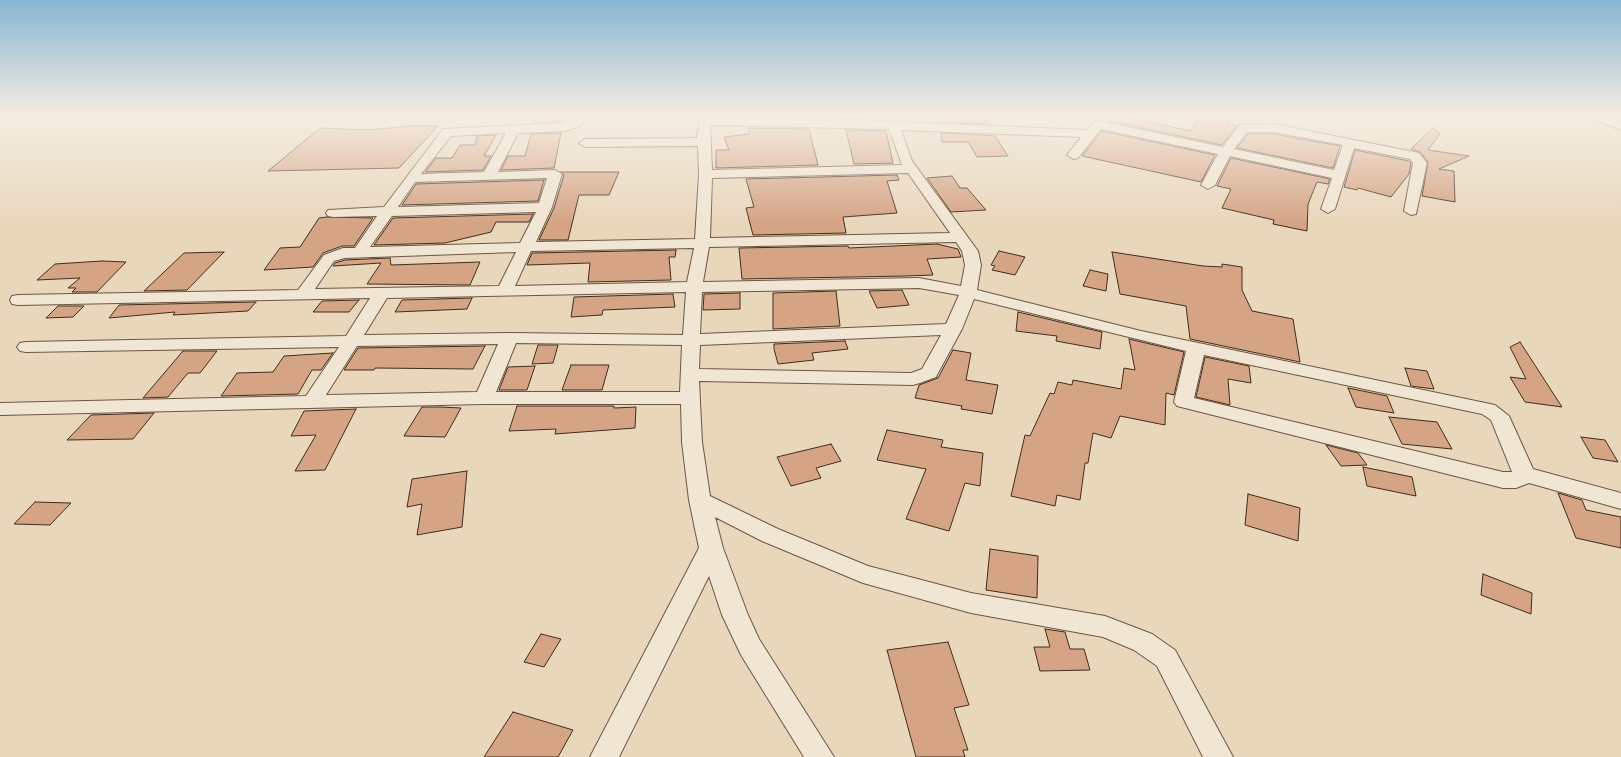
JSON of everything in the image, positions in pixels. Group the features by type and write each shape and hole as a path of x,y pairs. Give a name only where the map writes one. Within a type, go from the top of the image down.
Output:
{"street":[{"path":"359,253 431,152"},
{"path":"490,174 502,152"},
{"path":"705,152 706,174 702,243 694,288 689,375 692,442 700,500 711,548 735,615 750,647 820,757"},
{"path":"689,375 914,379 929,373 953,329 968,294 973,265 970,251 911,169 903,152"},
{"path":"1208,185 1225,152"},
{"path":"1232,152 1338,174"},
{"path":"1328,210 1346,152"},
{"path":"1399,152 1418,159 1420,163 1411,210"},
{"path":"706,174 911,169"},
{"path":"411,178 490,174 556,174 545,207 505,290"},
{"path":"332,213 545,207"},
{"path":"303,294 331,256 359,253 527,247 961,237"},
{"path":"18,300 919,283 1196,348 1488,409 1499,416 1524,474"},
{"path":"312,402 382,293"},
{"path":"26,347 509,338 692,340 953,329"},
{"path":"484,398 509,338"},
{"path":"1196,348 1184,402 1503,480 1516,480 1523,477 1524,474"},
{"path":"0,409 484,398 691,398"},
{"path":"1524,474 1621,501"},
{"path":"700,500 770,535 863,574 971,603 1105,627 1143,642 1166,658 1201,728 1219,757"},
{"path":"604,757 711,548"}],"building":[{"path":"291,152 414,152 399,168 268,171"},
{"path":"455,152 486,152 484,156 491,156 483,170 425,172 436,158 452,158"},
{"path":"526,152 557,152 554,168 501,170 508,156 525,156"},
{"path":"716,152 815,152 818,165 716,168"},
{"path":"851,152 891,152 893,163 854,164"},
{"path":"974,152 1006,152 1008,156 977,157"},
{"path":"1085,152 1202,152 1215,155 1201,182 1082,156"},
{"path":"1258,152 1338,152 1333,168"},
{"path":"1354,152 1366,152 1411,163 1409,174 1391,197 1358,188 1357,190 1344,187"},
{"path":"1420,152 1444,152 1469,156 1439,169 1454,171 1455,202 1422,196 1428,162"},
{"path":"1231,158 1330,179 1328,184 1317,182 1308,204 1307,231 1273,224 1274,220 1222,208 1231,189 1217,186"},
{"path":"561,172 619,172 609,195 579,195 568,240 539,240 554,208 564,175"},
{"path":"897,175 899,180 887,181 897,213 843,217 846,233 753,235 746,208 754,207 746,179"},
{"path":"952,176 960,188 967,188 986,210 951,212 927,178"},
{"path":"544,180 538,201 402,205 416,184"},
{"path":"533,214 529,222 496,222 491,232 445,243 374,245 393,218"},
{"path":"319,218 373,218 354,246 342,246 323,253 313,267 264,270 280,248 300,247"},
{"path":"937,244 958,249 961,257 927,259 933,275 742,279 739,248 848,246 849,248"},
{"path":"676,250 675,257 669,257 671,280 588,282 590,263 527,265 532,253"},
{"path":"999,251 1025,257 1015,275 992,270 995,266 991,265"},
{"path":"224,252 187,290 144,291 184,253"},
{"path":"1112,252 1203,266 1222,267 1222,264 1242,267 1242,290 1252,311 1293,319 1300,362 1190,339 1186,306 1120,294"},
{"path":"390,258 391,265 480,262 470,285 367,284 381,263 333,266 335,263 345,260"},
{"path":"102,261 126,262 97,292 72,292 76,288 68,288 80,278 37,280 55,264"},
{"path":"1090,270 1108,274 1106,291 1083,286"},
{"path":"902,290 909,305 877,308 869,291"},
{"path":"836,291 840,326 773,329 773,293"},
{"path":"740,293 740,309 703,310 704,294"},
{"path":"673,294 675,307 603,310 602,315 571,317 574,297"},
{"path":"472,298 467,309 395,312 402,300"},
{"path":"359,300 349,312 313,312 322,301"},
{"path":"256,302 248,311 173,315 175,312 109,318 119,305"},
{"path":"58,306 84,306 73,317 46,318"},
{"path":"1018,312 1102,332 1100,349 1056,341 1057,336 1016,331"},
{"path":"1129,339 1184,352 1174,395 1166,393 1165,425 1120,416 1111,438 1093,433 1088,463 1085,463 1080,500 1057,495 1055,506 1011,496 1025,435 1030,436 1050,393 1054,394 1058,382 1072,385 1073,380 1121,389 1124,368 1135,370"},
{"path":"845,341 848,349 812,353 814,360 778,364 774,349 774,344"},
{"path":"1520,342 1562,407 1525,402 1510,377 1526,379 1510,347"},
{"path":"538,345 558,345 553,363 532,364"},
{"path":"485,346 473,369 375,368 374,370 344,370 358,348"},
{"path":"953,350 971,353 966,380 998,385 992,414 961,409 962,406 915,398 919,385 938,378"},
{"path":"183,351 217,351 200,373 188,373 168,397 143,398"},
{"path":"333,353 321,370 312,370 298,394 221,396 237,373 273,372 284,356"},
{"path":"1205,357 1249,366 1251,383 1228,379 1230,405 1196,397"},
{"path":"571,365 609,365 602,390 562,390"},
{"path":"535,366 527,390 499,390 508,367"},
{"path":"1405,368 1427,371 1434,389 1411,386"},
{"path":"1348,388 1387,396 1394,413 1356,407"},
{"path":"517,406 636,407 635,428 555,434 556,429 509,431"},
{"path":"422,407 461,408 445,437 404,436"},
{"path":"356,409 325,470 295,471 316,435 291,436 304,411"},
{"path":"154,413 133,439 67,440 91,415"},
{"path":"1389,417 1437,422 1452,449 1402,444"},
{"path":"887,430 943,440 941,447 983,453 980,486 965,483 949,531 906,519 926,469 877,460"},
{"path":"1581,437 1605,440 1618,462 1593,458"},
{"path":"831,444 841,461 816,468 821,478 791,486 777,457"},
{"path":"1326,445 1358,453 1367,465 1341,466"},
{"path":"1363,467 1412,477 1416,496 1367,486"},
{"path":"467,471 462,527 417,535 422,504 407,507 412,479"},
{"path":"1558,493 1582,500 1586,510 1621,517 1621,548 1576,538"},
{"path":"1248,494 1300,508 1298,541 1245,525"},
{"path":"35,502 71,503 50,525 14,524"},
{"path":"990,549 1038,556 1037,598 986,590"},
{"path":"1483,574 1532,593 1531,614 1481,595"},
{"path":"1045,629 1065,632 1070,649 1084,649 1090,670 1040,671 1034,647 1050,647"},
{"path":"541,634 561,639 544,667 524,662"},
{"path":"948,642 969,705 954,708 968,750 963,750 965,757 916,757 887,650"},
{"path":"513,712 573,730 558,757 484,757"}]}
